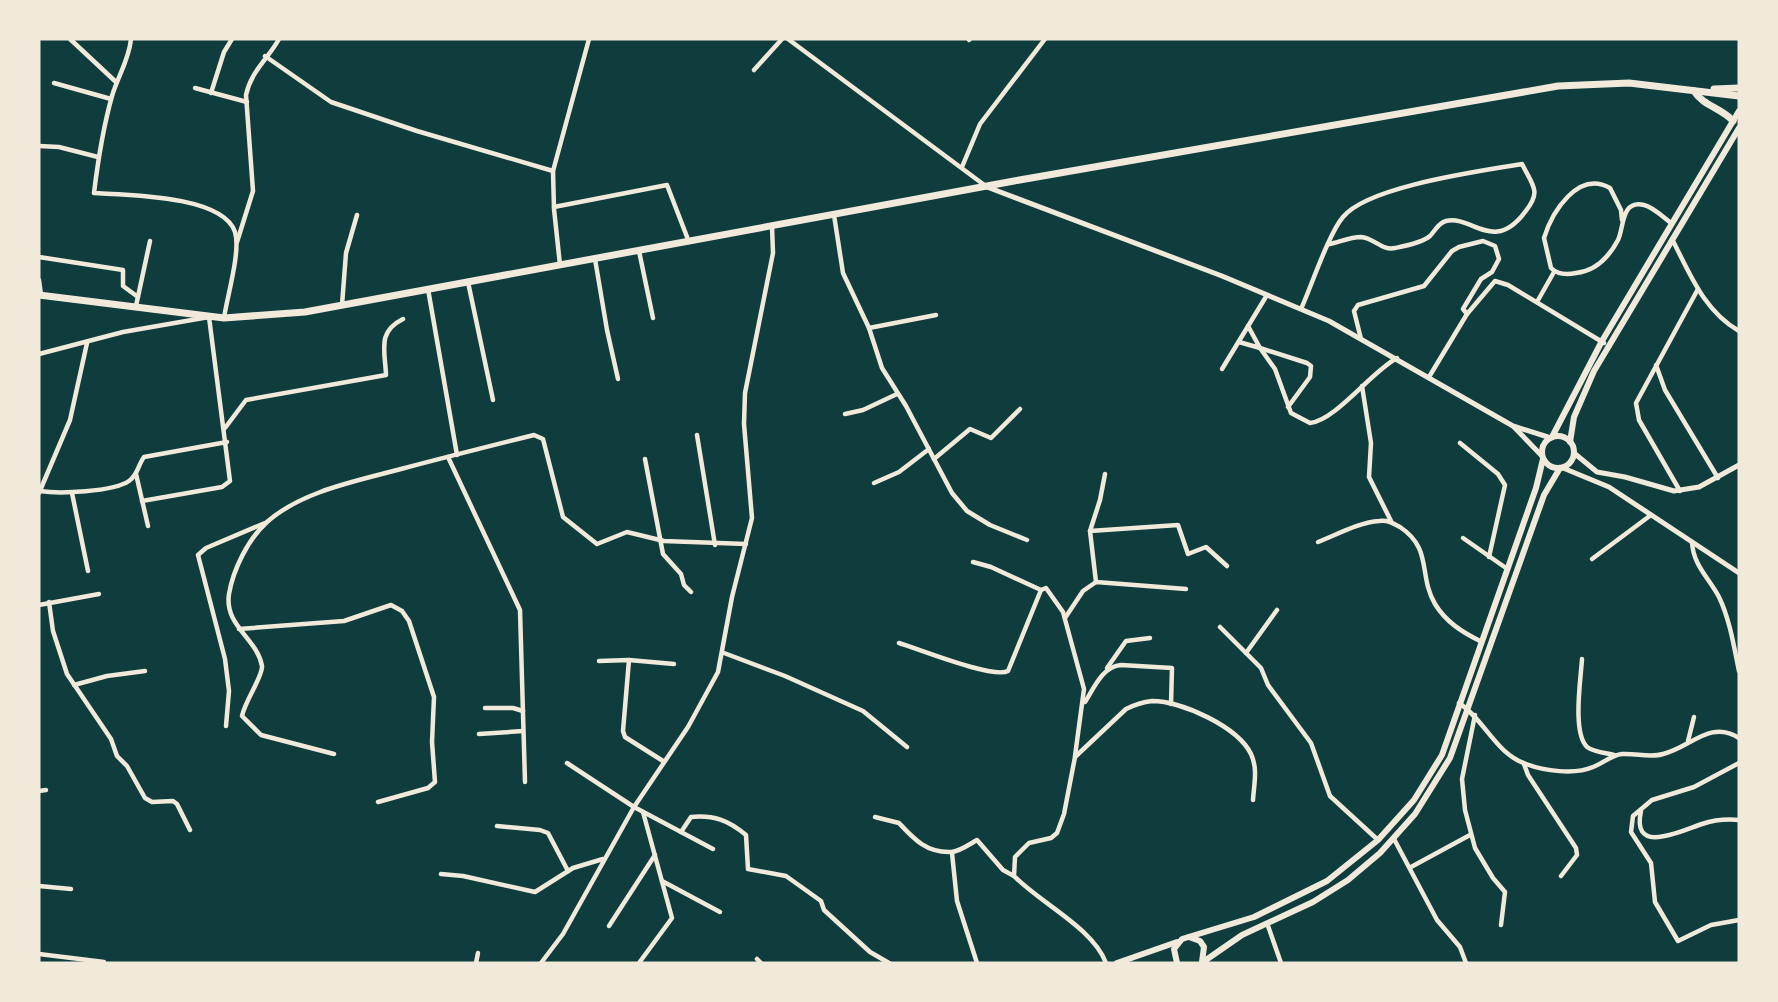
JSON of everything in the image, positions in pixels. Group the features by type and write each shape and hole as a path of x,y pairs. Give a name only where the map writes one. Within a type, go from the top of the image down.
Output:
{"main road":[{"path":"40,295 209,317 295,313 987,186 1558,86 1619,83 1739,96"},
{"path":"1684,90 1739,88"},
{"path":"1694,91 1700,100 1720,110 1733,121"},
{"path":"1551,438 1602,341 1739,111"},
{"path":"1202,963 1242,935 1330,891 1364,867 1394,839 1415,814 1442,773 1469,709 1544,495 1562,468 1571,462 1574,453 1570,442 1576,412 1609,346 1739,128"},
{"path":"1117,963 1238,922 1298,897 1345,868 1378,840 1414,800 1442,755 1480,641 1536,488 1544,443 1558,436 1570,442"},
{"path":"1542,458 1550,466 1562,468"},
{"path":"1189,937 1202,944 1205,951 1202,963"},
{"path":"1177,963 1173,953 1178,942"}],"street":[{"path":"70,39 116,82"},
{"path":"131,39 127,60 116,82 111,99 98,157 94,193 195,203 216,213 231,224 236,244"},
{"path":"211,93 224,52 232,39"},
{"path":"224,318 236,244 253,191 247,102 248,83 279,39"},
{"path":"560,265 554,207 554,171 590,39"},
{"path":"754,70 782,39"},
{"path":"788,39 987,186 1301,309 1397,358 1513,426 1551,438"},
{"path":"962,167 980,124 1045,39"},
{"path":"266,56 331,102 417,132 554,171"},
{"path":"54,83 111,99"},
{"path":"195,88 247,102"},
{"path":"39,146 59,147 98,157"},
{"path":"1301,309 1341,218 1358,204 1429,182 1522,164 1536,191 1534,200 1518,222 1498,231 1484,231 1449,220 1443,222 1425,240 1396,248 1384,248 1362,237 1330,244"},
{"path":"1554,272 1549,263 1544,238 1566,197 1575,190 1596,183 1610,188 1622,210 1622,220"},
{"path":"554,207 667,185 688,242"},
{"path":"1554,272 1582,273 1599,265 1617,242 1626,211 1640,204 1671,223"},
{"path":"342,305 346,253 357,215"},
{"path":"834,215 843,273 869,328 882,368 959,503 990,525 1027,540"},
{"path":"541,963 562,934 634,807 709,693 724,653 732,597 752,518 744,424 745,393 772,253 772,226"},
{"path":"1672,239 1698,289 1719,318 1739,331"},
{"path":"136,306 150,241"},
{"path":"1361,339 1354,311 1359,305 1424,286 1452,251 1483,241 1489,242 1495,246 1499,259 1492,272 1481,279 1472,293 1463,309 1467,314"},
{"path":"639,251 653,318"},
{"path":"39,257 123,270 123,286 138,297"},
{"path":"596,259 607,330 618,380"},
{"path":"1536,302 1554,272"},
{"path":"39,280 40,295"},
{"path":"468,282 493,400"},
{"path":"1429,377 1467,314 1495,282 1508,285 1609,346"},
{"path":"428,289 457,454"},
{"path":"1680,491 1636,411 1636,403 1698,289"},
{"path":"1222,369 1267,295"},
{"path":"869,328 936,315"},
{"path":"39,354 123,332 209,317 232,476 228,484 142,501"},
{"path":"225,428 246,400 386,375 385,334 390,326 403,320"},
{"path":"1248,326 1275,369 1288,407 1294,417 1310,423 1317,422 1397,358"},
{"path":"1239,342 1311,366 1310,377 1288,407"},
{"path":"87,343 81,359 70,420 39,492 72,493 128,482 136,474 144,457 226,442"},
{"path":"1656,365 1665,390 1718,478"},
{"path":"1362,386 1371,443 1369,477 1391,521 1415,538 1420,546 1434,603 1452,625 1480,641"},
{"path":"845,414 863,410 897,394"},
{"path":"934,459 970,429 991,438 1020,409"},
{"path":"1513,426 1542,458"},
{"path":"696,435 716,545"},
{"path":"226,726 229,691 225,659 198,555 206,548 267,522 290,507 331,489 457,454 540,436 543,439 563,517 567,523 597,544 627,532 658,540 716,545 746,544"},
{"path":"1460,442 1503,479 1505,492 1489,557"},
{"path":"874,483 900,472 929,449"},
{"path":"1574,453 1593,470 1606,475 1625,477 1666,491 1699,487 1739,465"},
{"path":"448,457 520,610 525,782"},
{"path":"645,459 658,540 663,554 681,574 684,585 691,592"},
{"path":"1562,468 1602,484 1739,573"},
{"path":"136,474 148,526"},
{"path":"1096,582 1090,531 1105,474"},
{"path":"1602,484 1606,475"},
{"path":"72,493 88,571"},
{"path":"1592,560 1652,515"},
{"path":"1318,542 1376,521 1391,521"},
{"path":"267,522 246,549 230,592 230,615 258,654 262,667 262,675 245,702 242,716 261,735 334,754"},
{"path":"1090,531 1179,525 1188,554 1206,547 1227,566"},
{"path":"1463,538 1506,568"},
{"path":"1692,542 1692,555 1718,597 1733,641 1739,671"},
{"path":"973,562 991,567 1041,590 1046,588 1065,618 1081,670 1085,702 1064,814 1057,833 1051,838 1029,843 1015,857 1014,876"},
{"path":"1065,618 1083,591 1096,582 1186,589"},
{"path":"899,643 977,668 1004,673 1008,671 1041,590"},
{"path":"39,605 99,594"},
{"path":"49,602 53,631 67,675 111,739 117,756 127,766 145,798 152,802 173,801 177,804 190,830"},
{"path":"239,629 344,621 391,606 402,611 409,621 434,697 432,742 435,782 428,788 378,802"},
{"path":"1246,653 1277,610"},
{"path":"1220,627 1261,668 1268,685 1311,743 1330,796 1378,840"},
{"path":"1085,702 1126,641 1150,638"},
{"path":"724,653 785,676 863,711 907,747"},
{"path":"1582,659 1579,711 1584,742 1592,749 1615,755 1662,755 1703,734 1719,731 1731,733 1739,738"},
{"path":"629,660 623,731 625,737 663,761"},
{"path":"599,661 629,660 674,664"},
{"path":"1106,671 1114,666 1169,667 1173,671 1171,704"},
{"path":"74,685 106,676 145,671"},
{"path":"1075,757 1126,710 1152,701 1181,705 1220,725 1250,753 1255,768 1253,800"},
{"path":"1460,703 1475,715 1497,744 1524,764 1549,769 1582,770 1594,767 1615,755"},
{"path":"485,708 513,708 523,711"},
{"path":"1475,715 1462,779 1470,835 1484,867 1504,892 1501,925"},
{"path":"1687,741 1694,717"},
{"path":"479,734 523,731"},
{"path":"567,763 634,807 713,849"},
{"path":"1739,763 1694,787 1652,800 1633,816 1631,832 1651,863 1655,902 1678,940 1711,925 1739,920"},
{"path":"1524,764 1528,775 1576,848 1576,855 1560,876"},
{"path":"39,791 46,790"},
{"path":"1641,811 1639,826 1641,831 1655,837 1678,834 1703,824 1730,819 1739,820"},
{"path":"639,963 672,918 643,812"},
{"path":"875,817 899,823 905,833 923,846 952,852 977,840 1003,870 1014,876 1099,949 1106,963"},
{"path":"681,832 691,818 722,818 735,826 746,835 748,869 786,876 821,901 824,910 870,952 889,963"},
{"path":"497,826 540,830 548,833 568,871"},
{"path":"1411,867 1470,835"},
{"path":"1394,839 1411,867 1437,920 1460,947 1466,963"},
{"path":"952,852 957,901 977,963"},
{"path":"609,926 655,855"},
{"path":"441,874 463,876 535,892 568,871 603,859"},
{"path":"662,881 720,912"},
{"path":"39,886 71,889"},
{"path":"1267,923 1281,963"},
{"path":"476,963 478,953"},
{"path":"39,954 104,962"}]}
